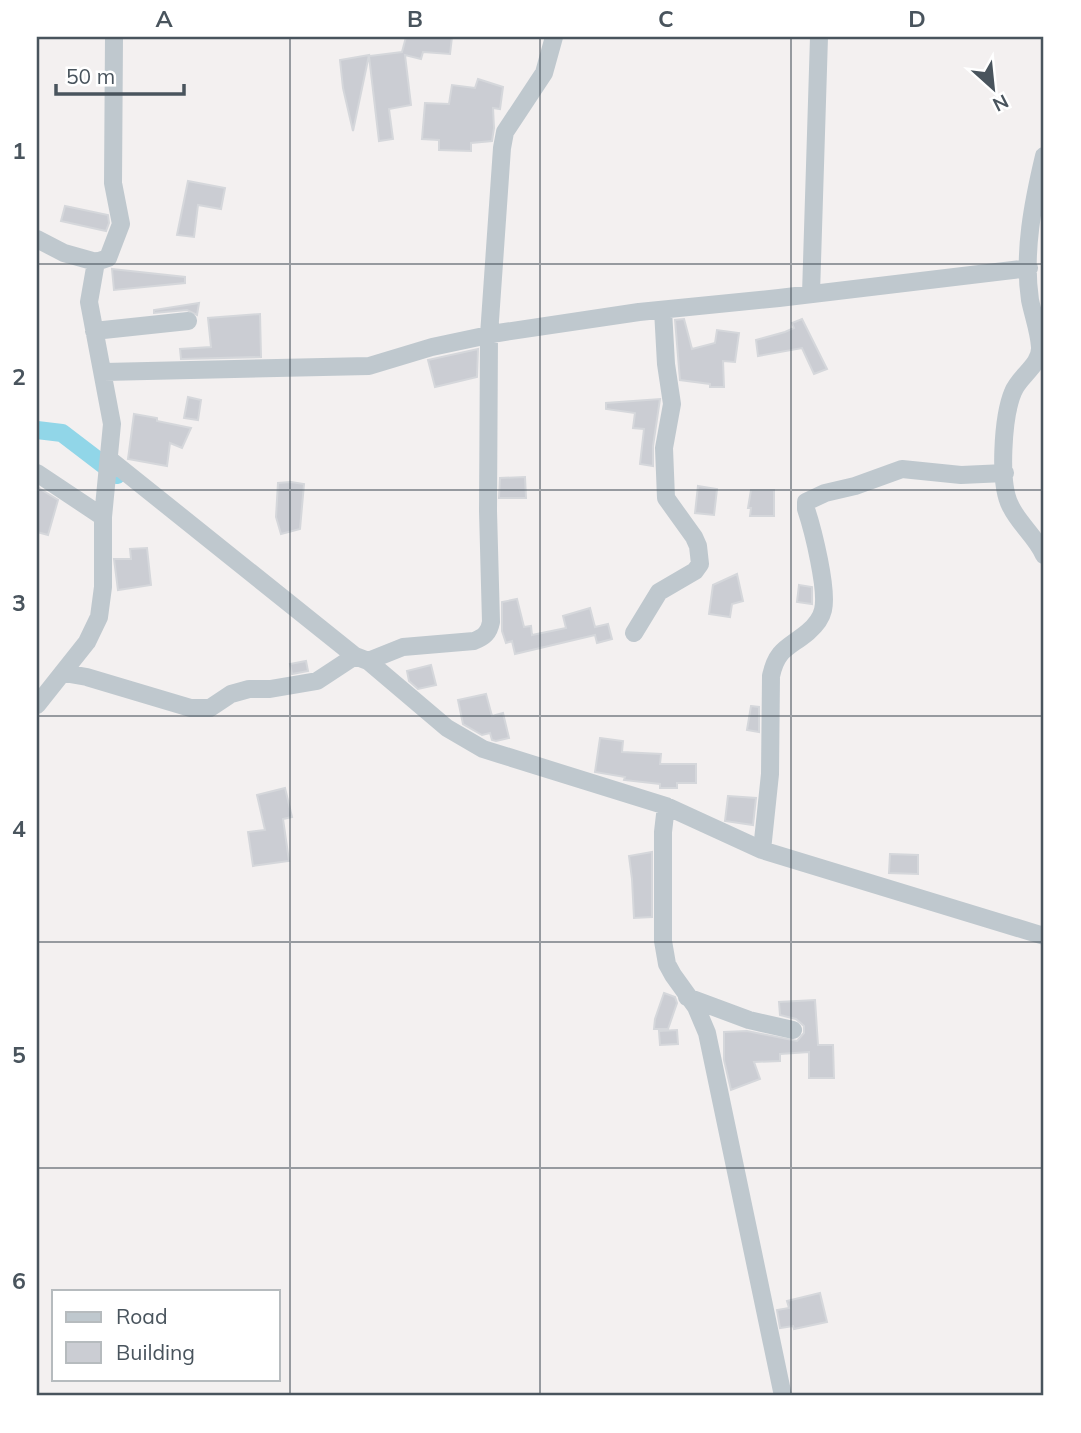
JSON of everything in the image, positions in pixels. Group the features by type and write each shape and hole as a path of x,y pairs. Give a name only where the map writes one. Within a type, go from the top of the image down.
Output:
{"street":[{"path":"37,239 64,253 96,262 108,258 121,224 113,183 114,37"},
{"path":"64,673 202,709 216,705 237,691 305,684 317,681 352,662 403,647 474,641 489,631 489,335 505,132 544,73 554,37"},
{"path":"811,294 819,37"},
{"path":"1044,156 1032,218 1029,268 1030,299 1040,348 1039,356 1017,383 1011,396 1004,432 1005,492 1008,503 1044,555"},
{"path":"37,705 87,642 99,617 103,587 103,512 113,425 89,302 96,262"},
{"path":"104,372 369,366 432,347 489,335 663,310 1029,268"},
{"path":"634,633 659,592 695,571 699,564 698,546 694,537 666,498 664,448 672,404 666,364 663,310"},
{"path":"94,331 188,321"},
{"path":"107,468 352,662 483,750 665,818 1044,936"},
{"path":"762,850 770,774 771,676 774,663 784,648 816,625 823,613 825,597 806,502 825,492 855,486 902,469 961,475 1005,473"},
{"path":"37,473 103,512"},
{"path":"665,818 663,941 667,964 696,1007 707,1033 783,1396"},
{"path":"687,997 749,1020 793,1030"}],"building":[{"path":"406,37 452,37 450,54 423,52 421,59 405,55 411,105 389,109 393,139 379,141 369,56 402,52"},
{"path":"369,55 353,131 340,60"},
{"path":"478,79 503,87 500,109 493,108 492,141 471,143 471,151 439,150 439,140 422,139 425,103 449,104 452,85 475,88"},
{"path":"188,181 225,188 221,209 198,205 194,237 177,235"},
{"path":"65,206 108,215 106,231 61,221"},
{"path":"112,269 185,277 185,283 114,290"},
{"path":"199,303 197,315 187,310 154,313 154,310"},
{"path":"260,314 261,357 181,359 180,349 211,347 208,318"},
{"path":"684,319 692,349 715,343 717,330 739,333 735,362 723,361 724,387 710,387 710,384 680,380 675,320"},
{"path":"802,319 827,369 814,374 802,348 758,356 756,340 794,328 792,323"},
{"path":"478,349 477,377 435,387 428,360"},
{"path":"188,397 201,400 198,420 184,418"},
{"path":"660,399 653,466 640,464 644,429 633,428 635,413 606,409 606,403"},
{"path":"134,414 191,428 182,448 170,443 167,466 128,459"},
{"path":"525,477 526,498 499,498 500,478"},
{"path":"278,483 304,484 300,529 281,534 276,517"},
{"path":"698,486 717,489 714,515 695,513"},
{"path":"37,487 58,500 48,535 37,532"},
{"path":"751,490 774,490 774,516 750,516 751,508 748,508"},
{"path":"147,548 151,585 118,590 114,559 131,559 130,549"},
{"path":"737,574 743,601 732,604 730,617 709,614 713,585"},
{"path":"799,585 812,587 812,604 797,602"},
{"path":"517,599 524,627 531,626 532,635 566,628 563,616 590,608 595,627 608,624 612,639 597,643 595,635 515,654 512,641 506,643 502,631 502,602"},
{"path":"306,661 308,671 292,674 290,664"},
{"path":"431,665 436,685 418,689 409,681 407,671"},
{"path":"486,694 492,716 503,713 509,738 492,740 490,733 482,735 463,724 458,700"},
{"path":"751,706 759,707 759,732 747,730"},
{"path":"600,738 623,741 622,752 661,754 660,764 696,764 696,783 677,783 677,788 660,788 660,784 624,780 625,777 595,772"},
{"path":"285,788 292,817 283,819 289,861 253,866 248,832 265,830 257,795"},
{"path":"728,796 756,798 753,825 725,821"},
{"path":"652,852 652,917 634,918 629,856"},
{"path":"890,854 918,855 918,874 889,873"},
{"path":"664,993 675,997 677,1003 668,1029 654,1029 655,1019"},
{"path":"815,1000 818,1045 833,1045 834,1078 809,1078 809,1052 780,1054 780,1061 754,1062 760,1079 731,1090 724,1060 724,1032 747,1031 797,1041 804,1033 804,1026 796,1019 780,1015 779,1002"},
{"path":"677,1030 678,1044 660,1045 659,1031"},
{"path":"820,1293 827,1322 794,1329 793,1326 780,1328 777,1310 789,1308 787,1301"}],"waterway":[{"path":"37,430 62,433 117,475"}]}
